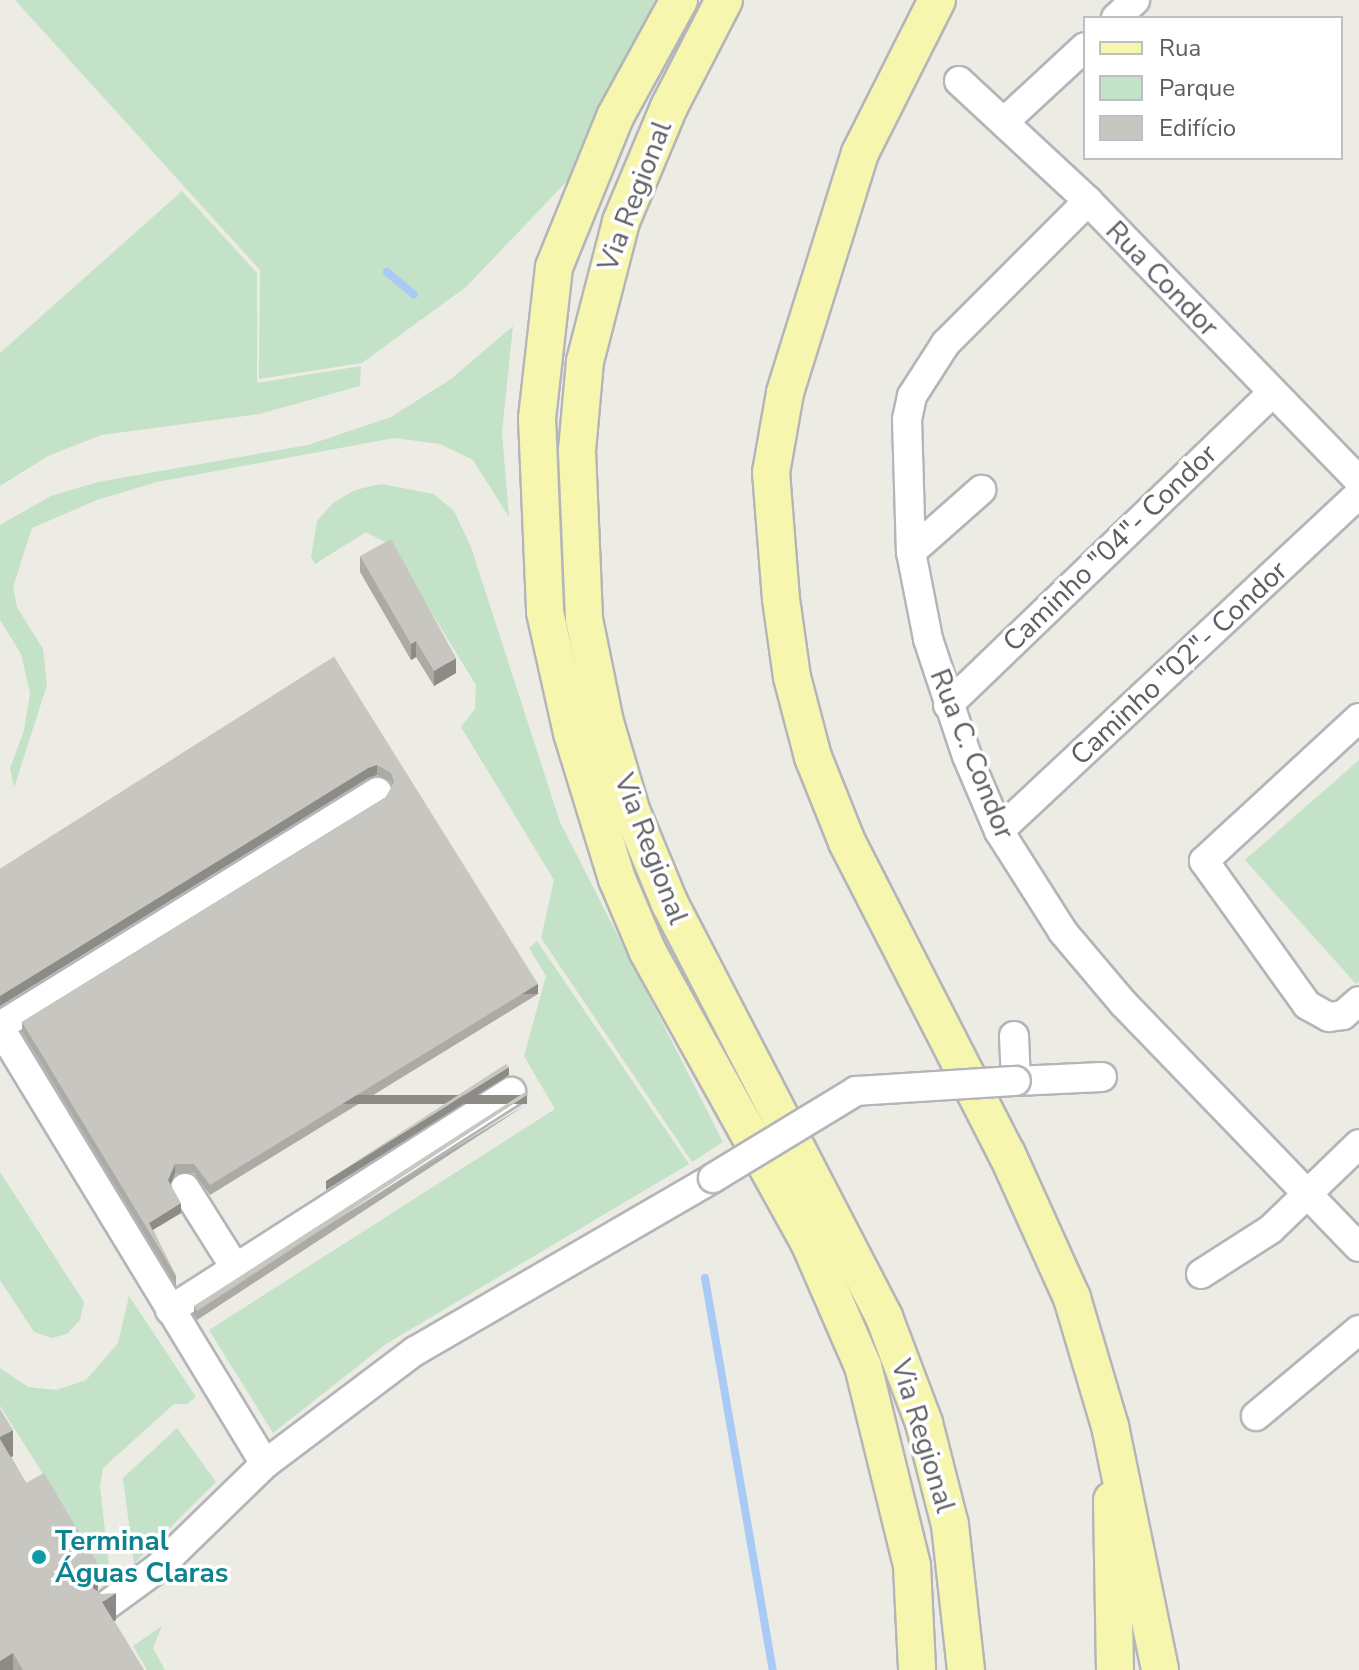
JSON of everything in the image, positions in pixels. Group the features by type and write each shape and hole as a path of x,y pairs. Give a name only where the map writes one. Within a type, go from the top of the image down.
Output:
{"main road":[{"path":"679,0 615,117 554,267 537,418 545,612 572,733 617,879 648,952 809,1242 863,1366 912,1566 919,1664"},
{"name":"Via Regional","path":"724,0 639,175 598,304 585,361 577,451 584,619 605,722 631,810 670,904 884,1317 924,1423 950,1525 966,1670"},
{"path":"937,0 860,153 785,393 771,472 781,599 792,677 813,757 847,842 1045,1232 1072,1298 1110,1426 1163,1665"},
{"path":"1110,1426 1115,1670"}],"street":[{"path":"1118,16 1135,0"},
{"path":"1004,122 1083,49"},
{"name":"Rua Condor","path":"959,81 1088,201 1359,481"},
{"name":"Rua C. Condor","path":"1088,201 946,343 912,396 907,419 911,552 948,705 999,831 1089,966 1359,1247"},
{"name":"Caminho \"04\"- Condor","path":"948,705 1273,392"},
{"path":"911,552 981,490"},
{"name":"Caminho \"02\"- Condor","path":"999,831 1359,494"},
{"path":"1359,718 1204,861 1307,1005 1329,1017 1343,1015 1359,1001"},
{"path":"265,1464 0,1027 377,792"},
{"path":"1014,1036 1016,1081"},
{"path":"107,1605 159,1567 265,1464 415,1351 856,1091 1102,1077"},
{"path":"170,1310 511,1092"},
{"path":"1201,1274 1239,1253 1308,1196 1359,1144"},
{"path":"185,1188 236,1269"},
{"path":"1256,1416 1359,1330"}],"green space":[{"path":"15,0 655,0 570,178 466,287 362,363 259,379 260,270"},
{"path":"182,191 257,273 257,383 361,366 360,386 259,414 101,435 48,456 0,486 0,353"},
{"path":"513,326 502,432 509,517 473,460 440,444 394,438 157,482 97,500 32,528 13,587 17,607 43,649 47,685 14,788 10,768 24,731 30,693 21,654 0,620 0,525 51,496 98,482 308,445 391,417 451,379"},
{"path":"381,484 434,494 454,511 471,547 560,822 723,1142 692,1162 541,938 554,880 461,727 475,709 476,685 390,545 366,532 315,564 311,557 317,521 333,503 355,490"},
{"path":"1359,760 1359,981 1356,984 1245,860"},
{"path":"537,941 689,1164 386,1344 273,1433 209,1330 555,1109 524,1056 546,976 529,948"},
{"path":"0,1172 84,1302 80,1320 67,1334 52,1338 34,1332 0,1280"},
{"path":"129,1296 196,1397 187,1404 174,1404 103,1468 100,1486 111,1584 104,1589 45,1493 52,1488 0,1406 0,1368 28,1387 56,1390 86,1380 118,1343"},
{"path":"177,1428 216,1482 134,1564 123,1478"},
{"path":"162,1626 153,1648 165,1670 147,1670 133,1646"}],"building":[{"path":"391,539 456,658 434,671 416,641 411,644 360,556"},
{"path":"334,657 538,984 210,1185 194,1164 175,1164 168,1180 181,1203 149,1223 176,1276 22,1022 386,797 394,782 391,773 377,765 368,768 0,996 0,869"},
{"path":"506,1064 509,1067 326,1181"},
{"path":"525,1092 527,1095 197,1311 194,1306"},
{"path":"0,1409 13,1430 0,1437"},
{"name":"Terminal Águas Claras","path":"0,1439 26,1483 44,1473 98,1564 91,1572 93,1588 101,1594 116,1593 102,1602 144,1670 23,1670 13,1653 0,1661"}],"waterway":[{"path":"387,272 414,295"},
{"path":"705,1278 773,1670"}],"place":[{"name":"Terminal Águas Claras","path":"39,1557"}]}
